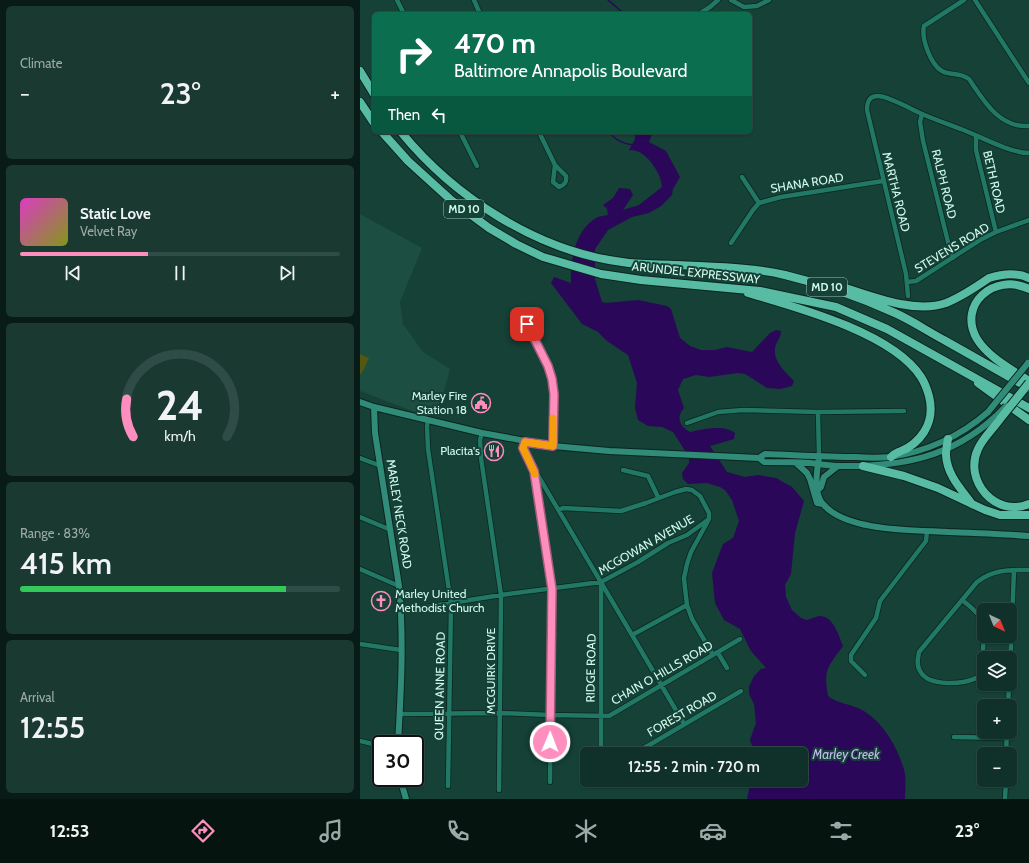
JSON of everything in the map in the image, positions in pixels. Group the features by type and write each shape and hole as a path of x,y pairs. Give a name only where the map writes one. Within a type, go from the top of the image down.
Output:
{"highway":[{"path":"360,71 372,91"},
{"path":"360,102 372,120"},
{"name":"ARUNDEL EXPRESSWAY","path":"384,134 408,161 451,200 489,228 516,244 543,257 602,274 641,280 766,292 836,307 887,329 1029,408"},
{"name":"ARUNDEL EXPRESSWAY","path":"402,134 425,160 471,199 524,231 564,247 604,259 654,265 737,269 784,275 830,288 896,313 1029,388"},
{"path":"798,279 806,276 901,304 922,307 934,306 950,301 989,278 996,276 1014,274 1029,278"},
{"path":"1029,289 1010,283 998,285 992,288 982,295 974,308 972,318 975,334 983,346 995,358 1029,381 998,418 978,449 975,468 978,484 985,494 1001,504 1017,507 1029,504"},
{"path":"724,287 798,307 842,324 887,346 912,366 926,386 931,412 928,424 922,436 910,446 896,452 891,457"},
{"path":"969,374 979,385 1029,420"},
{"path":"948,439 948,465 952,477 972,504"},
{"path":"863,466 904,476 938,488 1000,516 1029,515"}],"main road":[{"path":"759,458 765,454 875,458 891,457 922,450 948,439 970,427 988,412 1029,362"},
{"path":"360,402 374,408 482,433 553,446 586,450 759,458 764,462 838,466 863,466 910,462 947,448 972,435 998,418"},
{"name":"MARLEY NECK ROAD","path":"374,408 375,433 391,530 401,611 399,735"},
{"path":"819,457 818,490 823,504"},
{"path":"796,463 807,473 817,503 823,504 838,515 867,525 910,531 1029,536"},
{"path":"818,490 821,487 824,477 838,466"},
{"path":"403,787 406,799"}],"street":[{"path":"397,0 403,12"},
{"path":"474,0 479,12"},
{"path":"703,12 710,8 718,0"},
{"path":"731,0 744,7 757,6 767,1"},
{"path":"964,0 924,26 924,41 933,60 941,70 946,73 964,76 969,79 994,113 1013,124 1029,126"},
{"path":"975,0 1029,83"},
{"name":"MARTHA ROAD","path":"908,296 907,282 867,110 868,102 874,96 882,96 922,114"},
{"path":"922,114 1018,152 1028,153 1029,160"},
{"name":"RALPH ROAD","path":"922,114 920,122 923,141 953,258"},
{"path":"461,134 477,166"},
{"path":"540,134 555,165"},
{"name":"BETH ROAD","path":"976,136 976,150 996,232"},
{"path":"742,177 760,203"},
{"name":"SHANA ROAD","path":"731,243 753,210 760,203 781,197 883,182"},
{"name":"STEVENS ROAD","path":"907,282 916,281 980,240 996,232 1029,220"},
{"path":"522,314 548,366 552,379 554,394 553,446"},
{"path":"687,423 718,412 743,410 818,412 904,411"},
{"path":"818,412 819,457"},
{"name":"QUEEN ANNE ROAD","path":"428,420 428,449 451,604 448,786"},
{"name":"MCGUIRK DRIVE","path":"482,433 480,440 481,458 501,596 499,790"},
{"path":"525,442 523,448 534,471 559,510 684,724"},
{"path":"360,458 381,466"},
{"path":"623,470 648,476 658,497"},
{"path":"534,471 552,589 550,782"},
{"path":"559,510 563,508 621,511 646,503 658,497 686,489 692,490 700,496 709,513 709,519 691,552 687,564 684,578 687,605 692,618 715,654 727,668"},
{"path":"360,517 391,530"},
{"name":"MCGOWAN AVENUE","path":"401,611 601,582 668,544 687,535 709,519"},
{"path":"865,675 851,661 851,655 876,618 880,601 926,541 927,531"},
{"path":"360,569 399,586"},
{"path":"1011,651 1014,570"},
{"path":"983,643 982,665 978,677 972,681 962,683 940,682 924,676 918,666 919,652 977,582 993,572 1029,570"},
{"name":"RIDGE ROAD","path":"601,582 601,747"},
{"path":"962,600 977,613"},
{"path":"632,634 687,605"},
{"name":"CHAIN O HILLS ROAD","path":"400,714 500,713 609,716 740,639"},
{"path":"360,644 401,650"},
{"name":"FOREST ROAD","path":"648,747 741,691"},
{"path":"954,737 977,737"},
{"path":"360,741 372,744"},
{"path":"1005,799 1006,787"}],"shaded area":[{"path":"360,214 422,248 400,302 403,324 423,352 450,369 439,409 420,414 360,391"}],"green space":[{"path":"360,354 369,358 362,373 360,374"}],"water":[{"name":"Marley Creek","path":"635,134 652,134 649,142 666,151 680,177 673,189 672,195 661,206 649,213 632,217 608,230 595,249 595,279 602,302 606,303 638,300 667,306 671,309 680,338 690,346 701,350 715,350 727,347 752,352 770,333 776,330 781,331 775,347 776,358 794,381 792,386 780,389 767,388 745,374 738,373 709,377 696,375 683,379 678,390 684,408 679,418 683,427 690,432 720,428 731,430 735,433 734,439 710,446 727,472 745,477 758,475 776,478 792,487 804,501 795,533 791,574 785,585 786,597 792,610 801,618 807,620 819,616 824,617 832,622 835,627 843,646 828,669 826,680 828,696 836,701 862,710 877,721 884,729 895,747 903,765 905,774 905,799 747,799 750,787 808,787 808,747 752,747 750,740 756,723 754,704 749,694 749,687 754,676 761,669 766,668 751,651 740,629 724,620 715,603 712,573 723,544 733,538 739,521 732,500 725,490 720,487 707,483 688,484 683,479 682,473 689,463 689,457 673,432 662,427 648,426 638,420 635,408 637,383 628,355 607,341 598,332 582,324 551,283 554,277 571,283 575,247 583,230 597,217 608,215 607,209 603,205 613,198 619,188 630,189 633,195 623,210 639,205 662,187 658,173 649,160 640,152 629,150 635,139"}],"waterway":[{"name":"Marley Creek","path":"608,0 621,12"},
{"name":"Marley Creek","path":"611,134 620,141 633,145"}],"slow traffic":[{"path":"535,474 523,448 525,442 553,446 553,418"}],"place":[{"name":"Marley Fire Station 18","path":"481,403"},
{"name":"Placita's","path":"494,451"},
{"name":"Marley United Methodist Church","path":"381,601"}],"route":[{"path":"527,324 548,366 554,394 553,446 525,442 523,448 534,471 552,589 550,742"}]}
